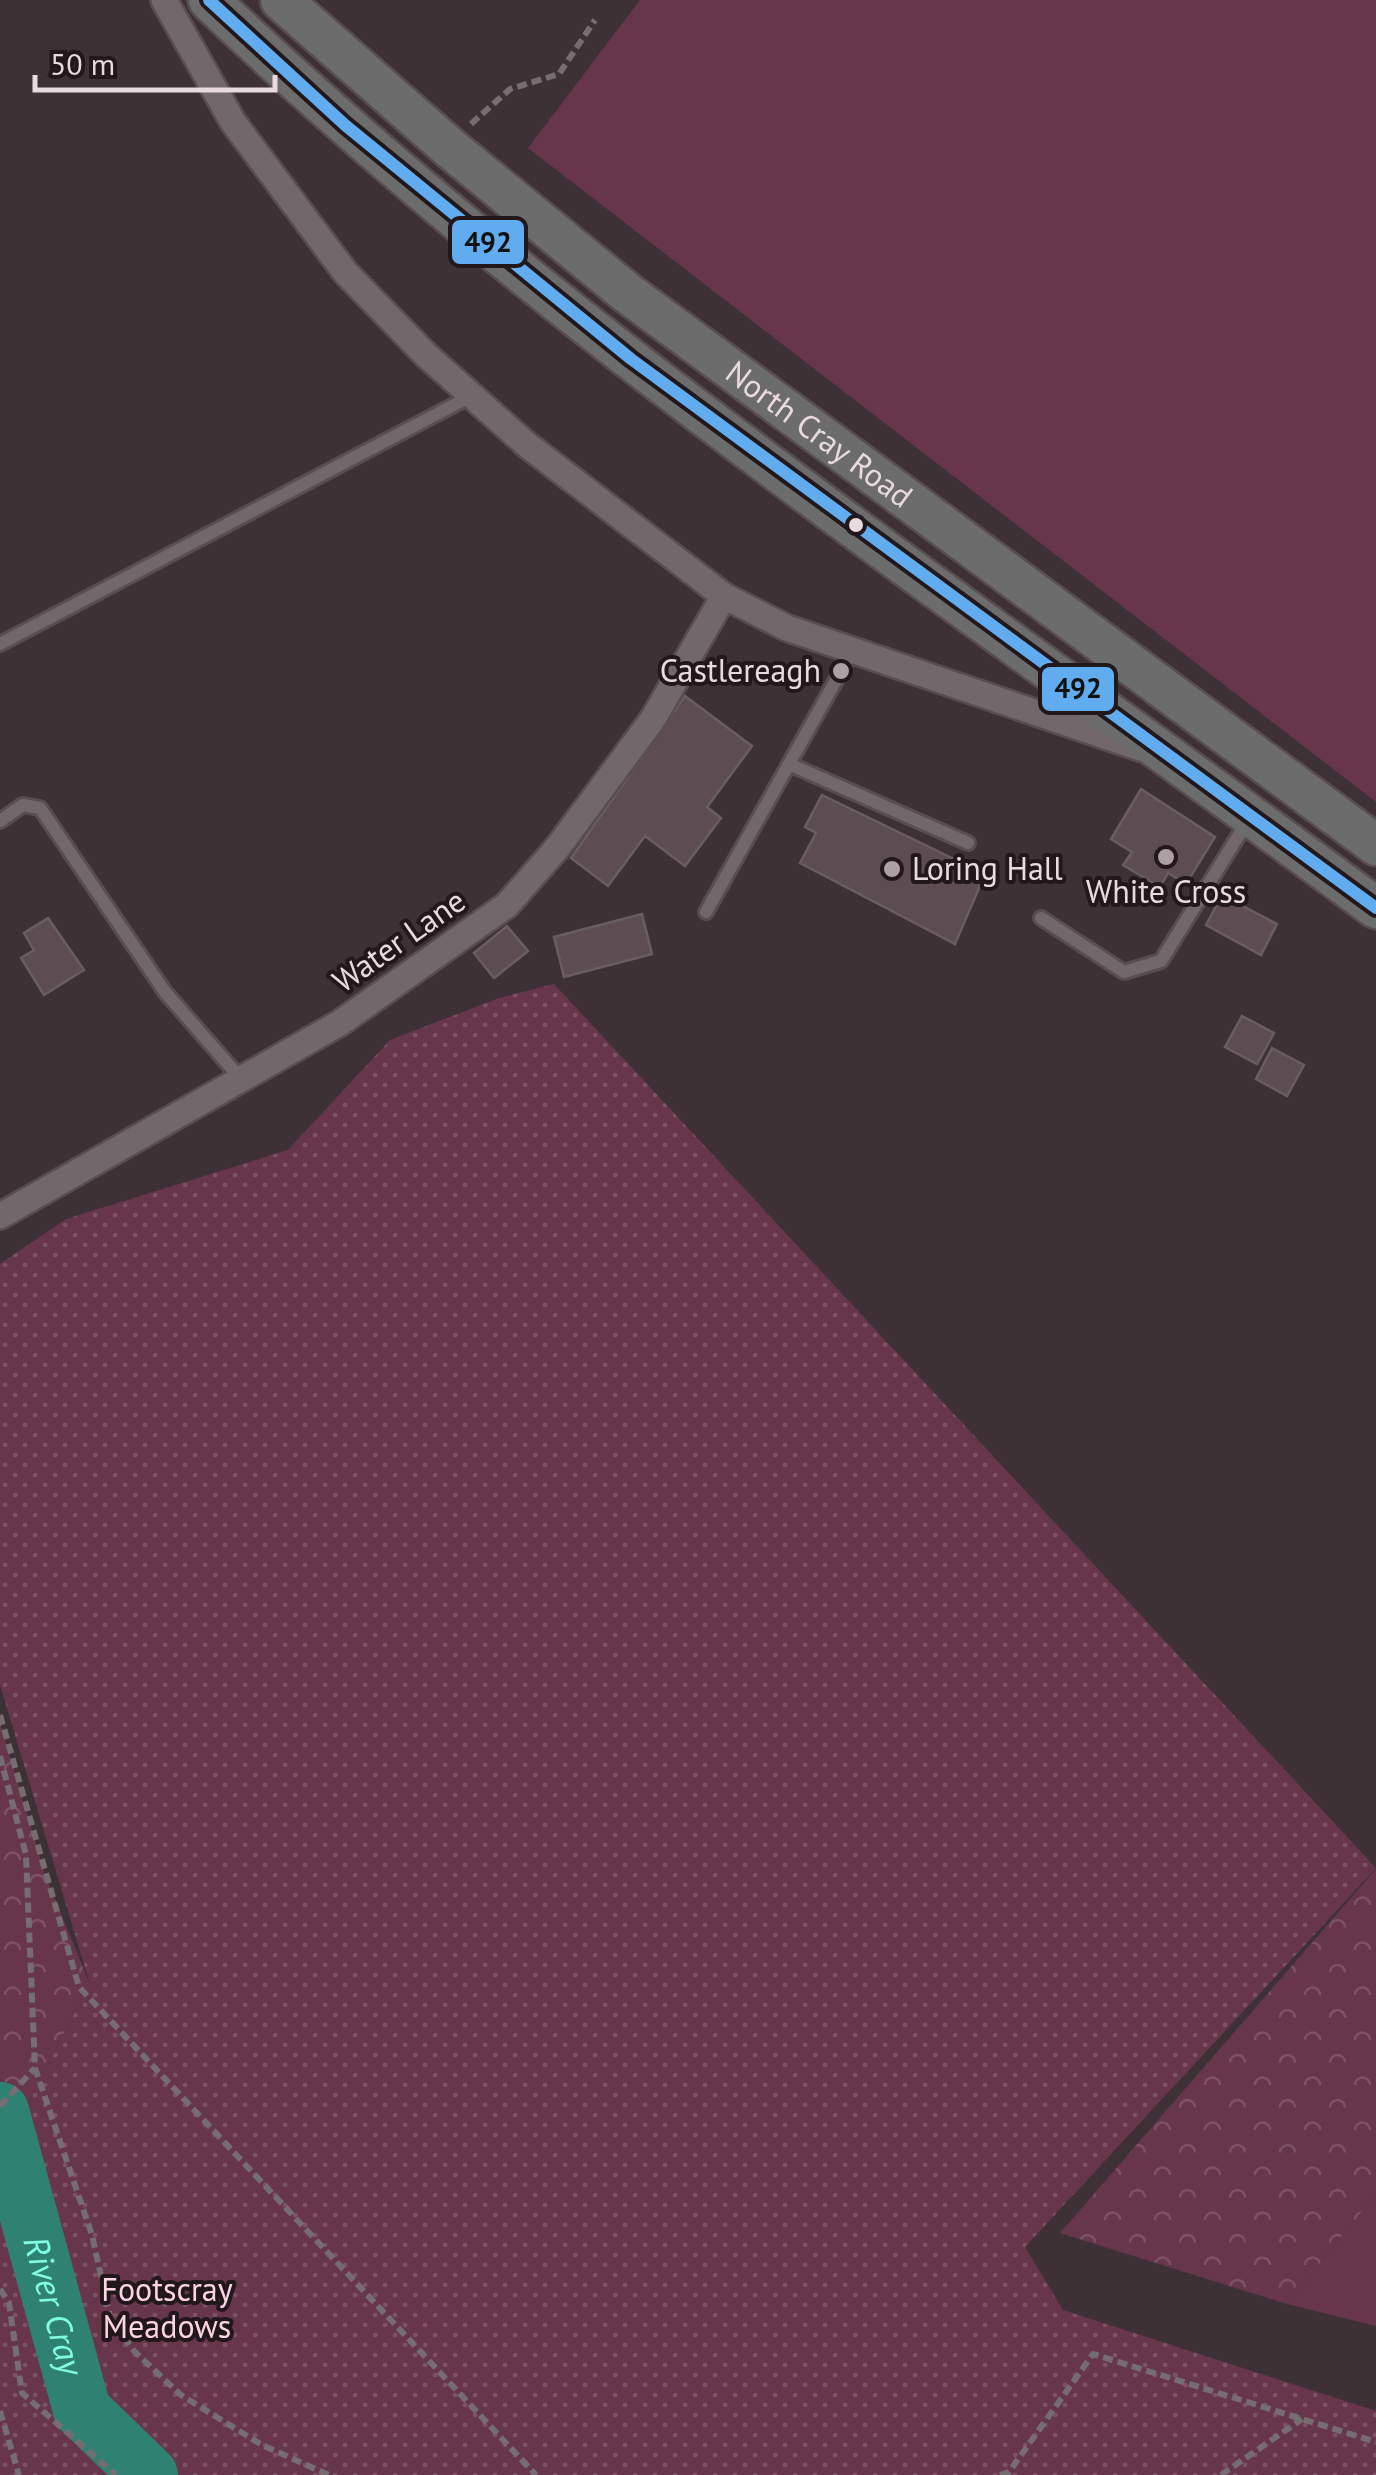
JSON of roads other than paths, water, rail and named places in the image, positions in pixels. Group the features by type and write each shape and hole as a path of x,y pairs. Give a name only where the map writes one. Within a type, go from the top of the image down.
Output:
{"main road":[{"name":"North Cray Road","path":"209,0 406,176 596,333 1376,908"},
{"name":"North Cray Road","path":"281,0 450,148 626,292 1376,845"}],"street":[{"path":"164,0 233,122 345,272 471,396 724,596 787,628 1178,761"},
{"name":"Water Lane","path":"0,1216 180,1118 340,1023 507,904 558,847 653,719 724,596"}],"lane":[{"path":"0,644 471,396"},
{"path":"706,912 853,650"},
{"path":"789,764 968,843"},
{"path":"0,822 23,805 40,808 165,992 241,1079"},
{"path":"1041,918 1124,972 1160,961 1251,815"}],"waterway":[{"name":"River Cray","path":"0,2111 82,2410 149,2475"}],"place":[{"name":"Castlereagh","path":"841,671"},
{"name":"White Cross","path":"1166,857"},
{"name":"Loring Hall","path":"892,869"}],"park label":[{"name":"Footscray Meadows","path":"167,2308"}]}
